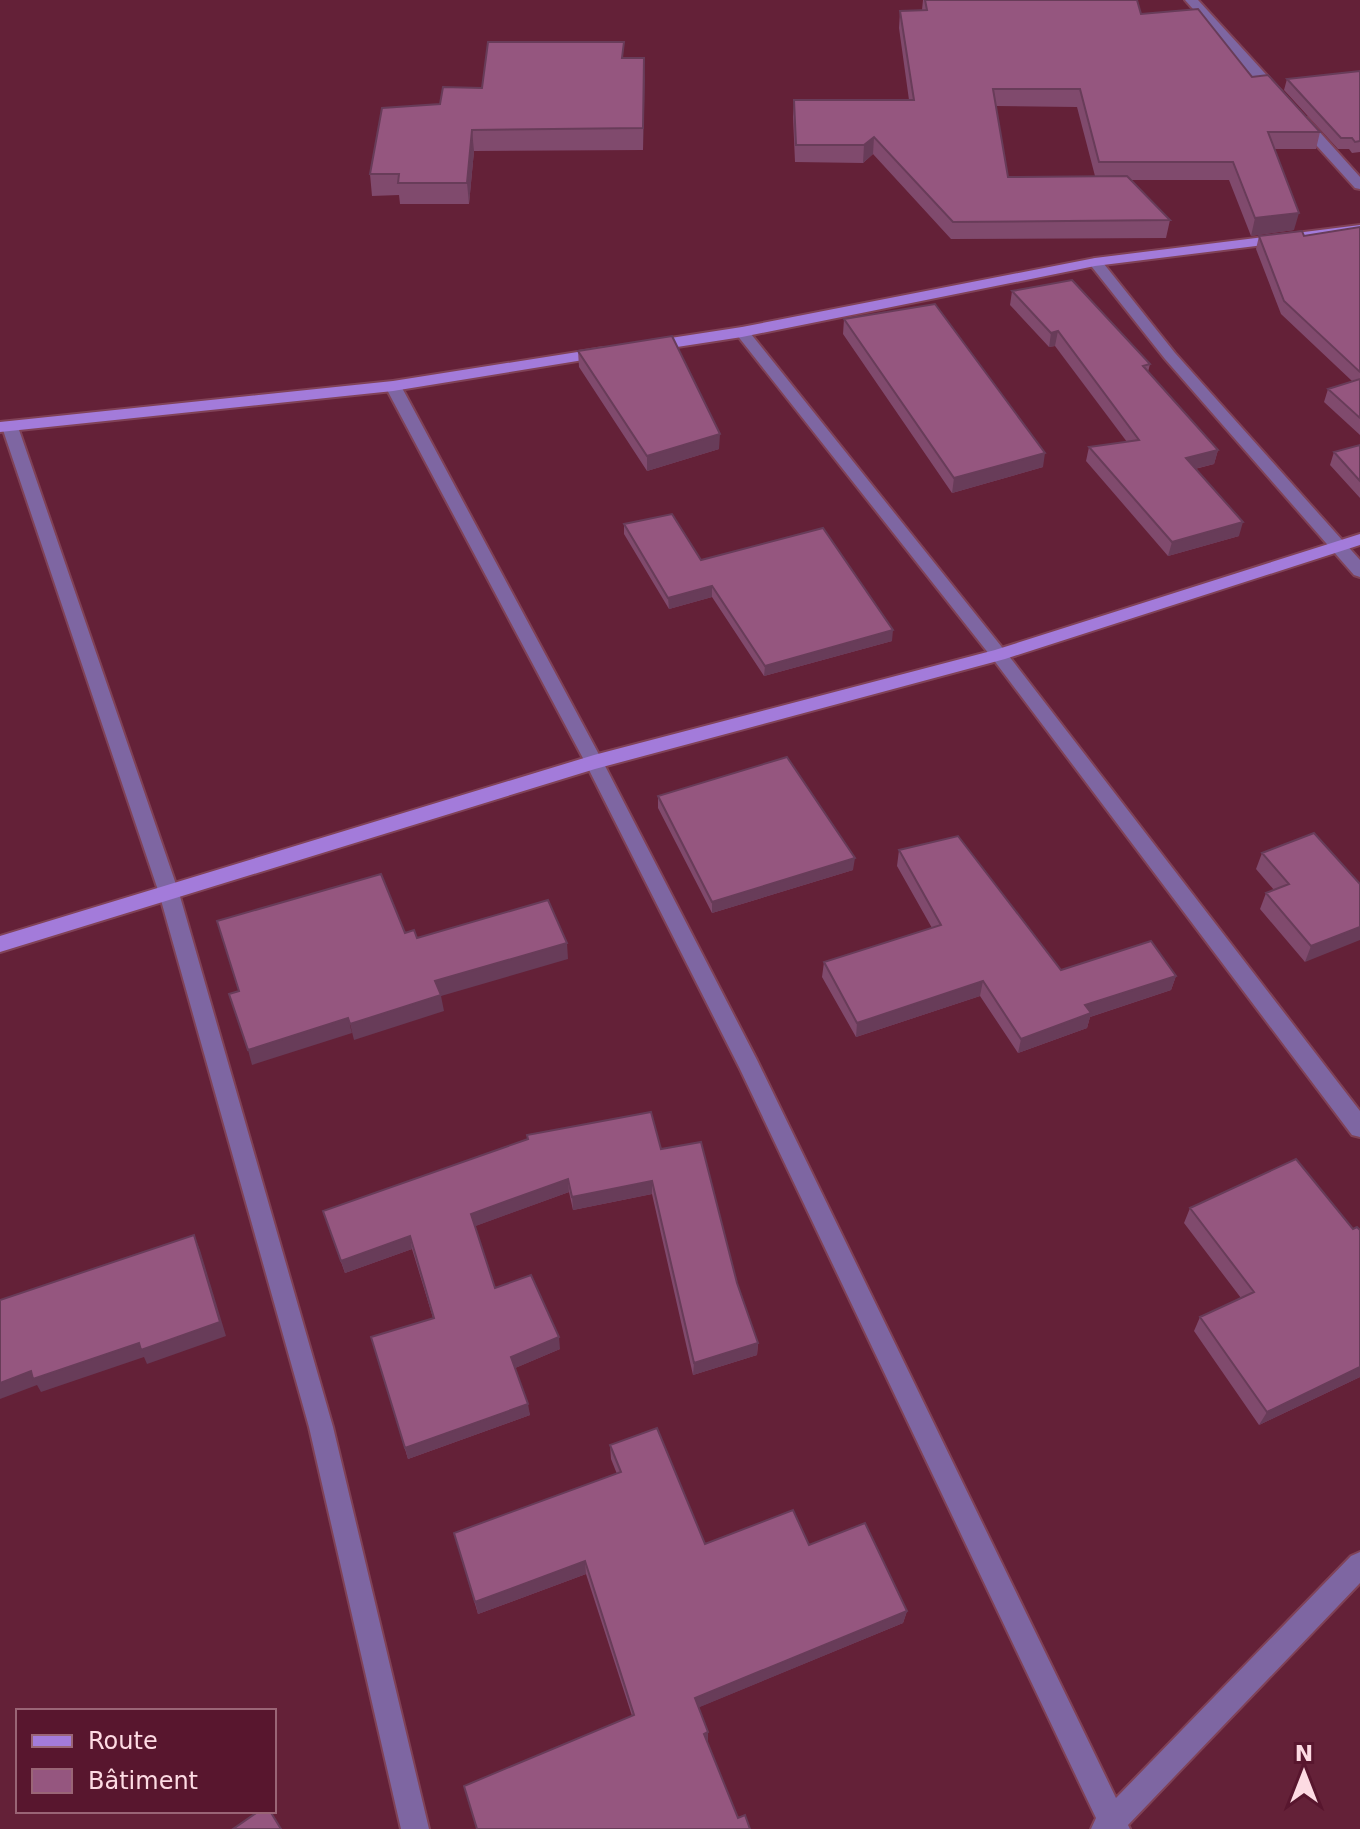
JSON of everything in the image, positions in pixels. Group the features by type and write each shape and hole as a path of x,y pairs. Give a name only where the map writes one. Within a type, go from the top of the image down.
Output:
{"main road":[{"path":"5,427 393,386 742,332 1095,262 1360,229"},
{"path":"0,944 594,762 999,655 1360,539"}],"street":[{"path":"1191,0 1360,185"},
{"path":"1095,262 1170,356 1360,571"},
{"path":"742,332 999,655 1360,1128"},
{"path":"393,386 594,762 749,1066 1111,1826 1360,1565"},
{"path":"5,427 169,893 321,1427 415,1829"}],"building":[{"path":"925,0 1137,0 1141,14 1198,9 1252,77 1268,75 1320,132 1268,132 1299,213 1255,218 1233,162 1099,162 1080,89 993,89 1008,177 1127,176 1170,220 953,222 874,137 864,145 796,145 794,100 914,100 900,11 927,10"},
{"path":"488,42 624,42 622,58 644,58 643,128 472,130 467,183 398,183 399,174 370,174 382,108 440,104 443,87 482,88"},
{"path":"1360,71 1360,141 1355,142 1352,138 1341,138 1287,79"},
{"path":"1360,227 1360,372 1284,301 1259,236 1302,231 1304,236"},
{"path":"1072,280 1150,364 1143,366 1218,450 1186,458 1243,522 1172,542 1089,447 1139,440 1058,331 1051,333 1012,291"},
{"path":"935,304 1045,453 954,478 844,319"},
{"path":"672,336 720,434 647,456 578,351"},
{"path":"1360,379 1360,418 1328,389"},
{"path":"1360,445 1360,481 1334,452"},
{"path":"672,514 701,560 823,528 893,630 765,666 712,586 668,598 624,524"},
{"path":"787,757 855,858 712,902 658,796"},
{"path":"1314,833 1360,884 1360,927 1311,946 1266,893 1289,884 1262,853"},
{"path":"958,836 1061,970 1151,941 1176,976 1085,1005 1091,1013 1021,1039 983,981 857,1023 824,962 941,925 899,850"},
{"path":"381,874 405,933 414,930 417,938 548,900 567,943 435,981 441,995 350,1024 348,1018 248,1050 229,994 239,991 217,921"},
{"path":"651,1112 661,1149 701,1142 737,1283 758,1343 694,1363 652,1181 572,1197 568,1179 471,1214 495,1288 531,1275 559,1337 511,1357 528,1404 405,1448 371,1337 434,1318 410,1236 341,1261 323,1211 528,1139 527,1135"},
{"path":"1296,1159 1353,1229 1357,1227 1360,1230 1360,1367 1267,1412 1200,1317 1254,1292 1190,1208"},
{"path":"194,1235 220,1322 141,1350 139,1343 33,1379 31,1371 0,1383 0,1300"},
{"path":"657,1428 705,1544 793,1510 809,1545 865,1523 907,1611 695,1698 708,1732 704,1734 738,1818 745,1815 750,1829 477,1829 464,1786 634,1715 585,1561 475,1602 454,1533 621,1472 610,1445"},
{"path":"256,1813 271,1813 281,1829 233,1829"}]}
